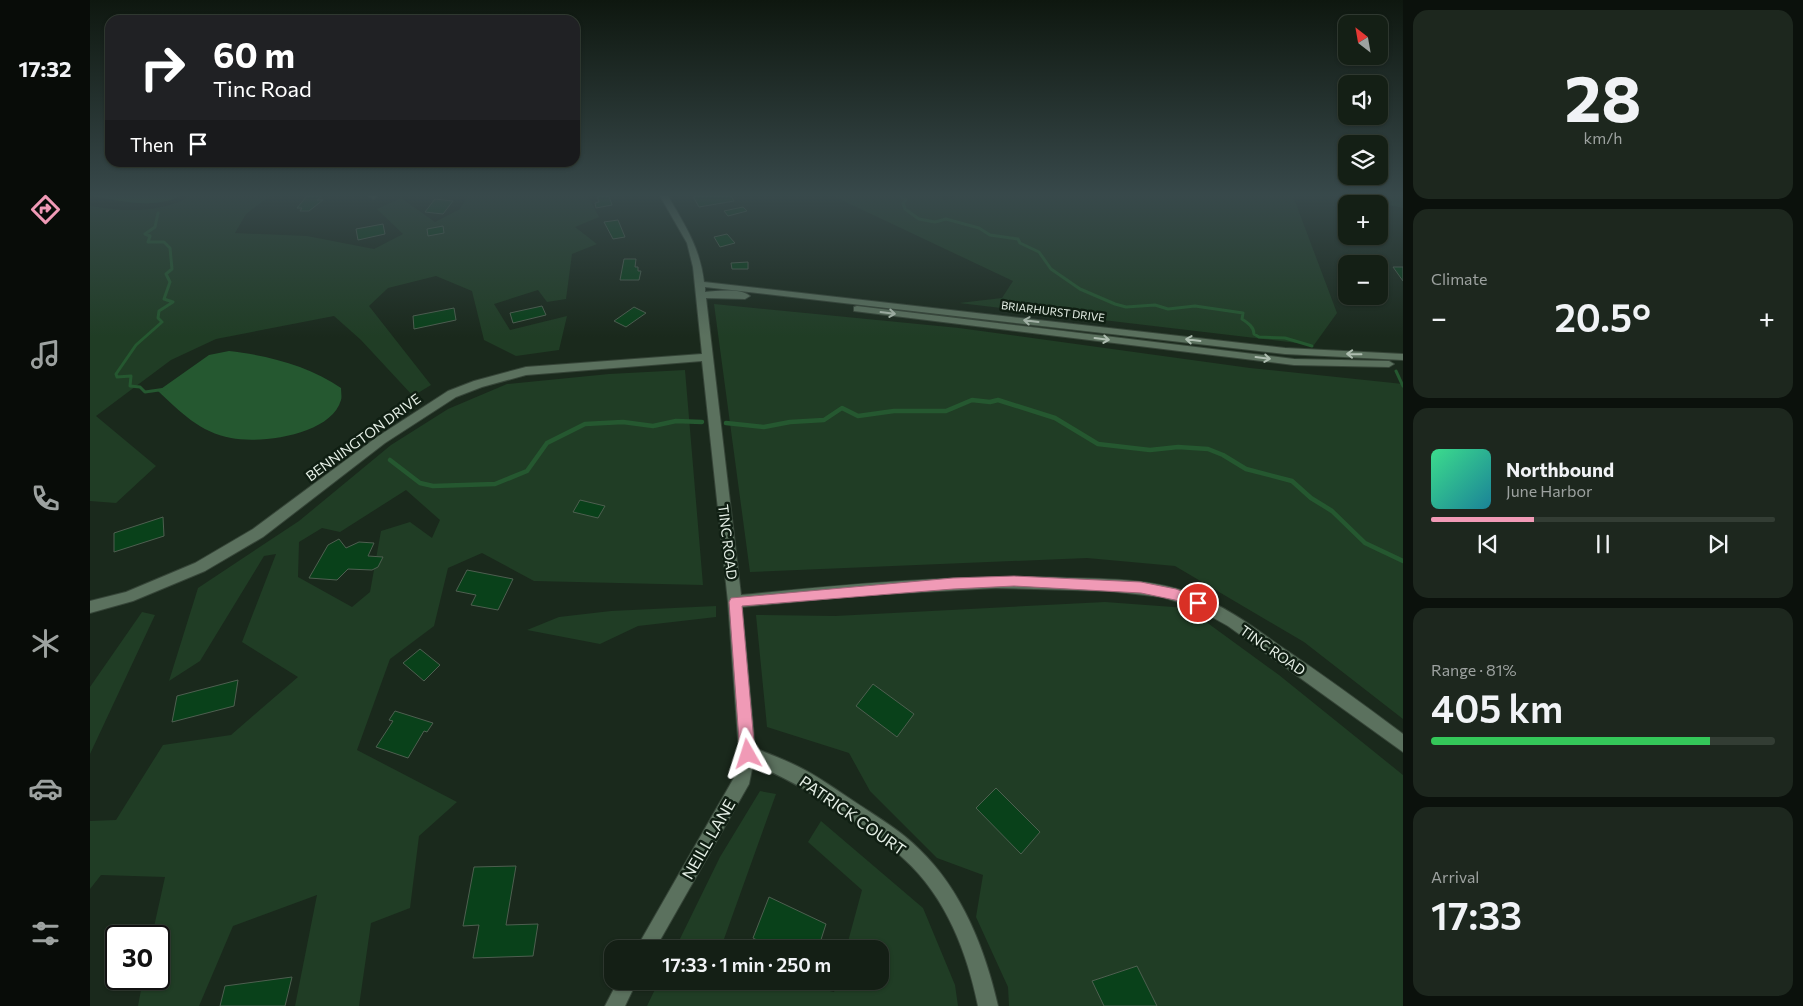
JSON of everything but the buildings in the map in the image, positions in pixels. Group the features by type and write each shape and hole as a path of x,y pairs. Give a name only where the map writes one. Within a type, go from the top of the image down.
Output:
{"street":[{"name":"TINC ROAD","path":"691,243 697,260 700,284 735,602 953,584 1014,581 1141,587 1187,598 1209,608 1254,635 1403,744"},
{"name":"BRIARHURST DRIVE","path":"700,284 1285,351 1325,355 1352,354 1403,357"},
{"name":"BRIARHURST DRIVE","path":"700,296 724,294 1294,362 1403,366"},
{"name":"BENNINGTON DRIVE","path":"90,607 128,597 200,567 258,533 408,421 452,394 496,378 526,371 707,357"},
{"name":"NEILL LANE","path":"650,940 743,778 748,754 735,602"},
{"name":"PATRICK COURT","path":"748,754 791,772 839,802 905,848 925,868 948,899 972,949 988,1006"},
{"path":"615,1006 623,990"}],"shaded area":[{"path":"90,243 343,243 374,249 386,243 597,244 572,254 566,299 547,302 538,290 494,304 510,330 567,316 559,350 516,356 484,340 472,291 436,276 388,288 369,306 431,385 413,396 361,340 334,316 216,339 171,360 96,416 156,466 116,503 90,501"},
{"path":"932,243 1311,243 1337,313 1314,345 959,303 1002,298 1013,281"},
{"path":"714,304 959,328 1250,368 1403,384 1403,719 1304,642 1175,566 1087,558 750,572"},
{"path":"229,351 258,355 287,363 329,380 341,388 341,400 335,412 324,422 294,434 276,438 244,440 220,435 200,426 182,413 158,391 209,355"},
{"path":"685,370 703,585 534,581 482,553 448,568 434,626 390,659 357,750 457,802 419,836 410,908 371,923 359,1006 295,1006 317,895 233,926 199,1006 138,1006 141,990 170,990 170,925 154,925 165,877 101,875 90,889 90,821 116,820 163,745 231,735 298,677 242,642 276,554 264,556 200,661 169,681 198,588 299,521 391,445 448,409 507,384 609,374","holes":["406,490 440,520 432,538 410,522 381,531 370,592 352,607 298,577 299,542 322,528 340,532"]},
{"path":"1105,602 1187,608 1279,675 1403,775 1403,1006 1009,1006 1008,987 976,917 983,875 937,858 870,791 849,753 767,727 756,615 835,616"},
{"path":"716,606 716,617 638,626 600,644 527,630 559,617 611,611"},
{"path":"142,612 155,615 90,754 90,687"},
{"path":"760,791 776,794 724,940 679,940 720,857"},
{"path":"821,821 923,908 955,985 958,1006 647,1006 655,990 825,990 834,992 835,990 889,990 889,940 848,940 862,890 808,842"}],"waterway":[{"path":"165,243 170,248 172,269 166,274 170,282 164,299 173,302 159,311 158,318 162,322 136,345 116,374 117,377 131,376 130,386 140,387 145,392 166,389"},
{"path":"1020,243 1039,252 1051,269 1080,289 1115,304 1126,307 1155,305 1168,309 1195,306 1243,313 1242,319 1250,325 1254,334 1259,337 1285,338 1312,346"},
{"path":"1396,371 1403,386"},
{"path":"726,423 764,427 790,422 824,420 842,408 858,416 894,411 946,411 972,400 990,402 998,400 1055,418 1098,444 1150,450 1178,447 1208,449 1223,455 1246,469 1292,481 1311,498 1332,511 1365,543 1403,561"},
{"path":"390,460 420,483 433,486 495,484 527,471 547,443 585,424 623,422 653,426 676,421 702,422"}],"route":[{"path":"748,754 735,602 953,584 1014,581 1141,587 1187,598 1198,603"}]}
